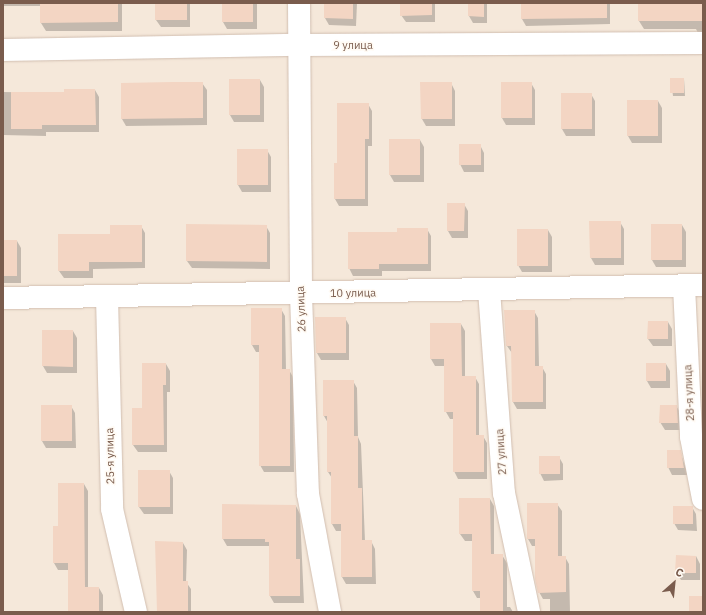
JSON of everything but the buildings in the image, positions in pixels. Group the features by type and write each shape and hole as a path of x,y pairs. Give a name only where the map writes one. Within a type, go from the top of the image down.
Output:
{"street":[{"name":"26 улица","path":"299,3 300,294 308,494 330,612"},
{"name":"9 улица","path":"3,50 299,45 703,43"},
{"name":"10 улица","path":"3,298 693,286"},
{"name":"28-я улица","path":"693,286 691,437 703,499"},
{"name":"27 улица","path":"489,290 504,493 529,612"},
{"name":"25-я улица","path":"107,297 112,509 136,612"}],"shaded area":[{"path":"3,3 703,3 703,612 3,612"}]}
